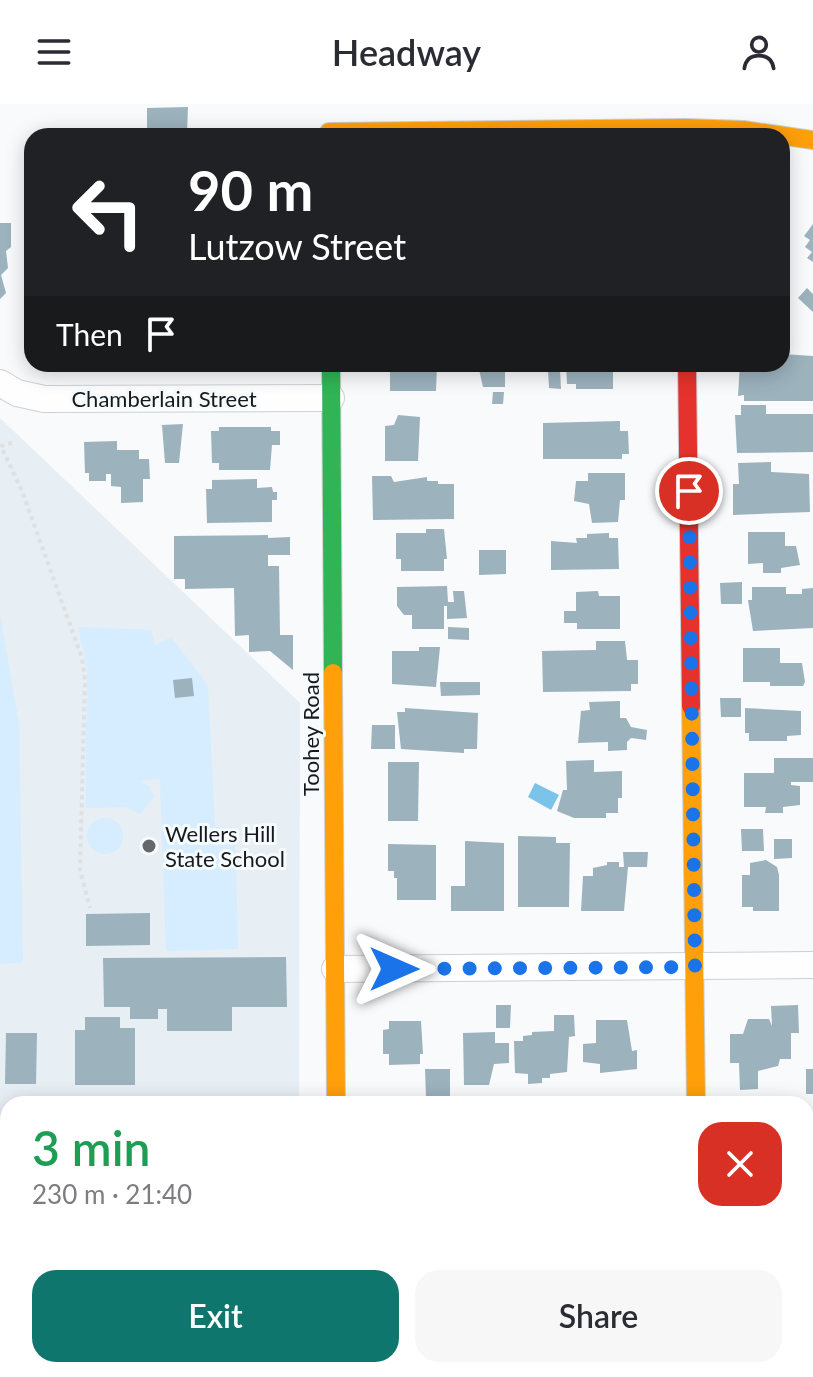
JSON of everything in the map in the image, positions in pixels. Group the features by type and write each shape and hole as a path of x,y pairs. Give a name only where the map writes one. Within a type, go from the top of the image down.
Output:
{"street":[{"path":"790,137 813,140"},
{"name":"Toohey Road","path":"331,372 336,1096"},
{"path":"687,372 696,1096"},
{"name":"Chamberlain Street","path":"0,383 17,393 44,399 331,398"},
{"path":"335,969 813,965"}],"path":[{"path":"12,443 1,446 22,491 82,658 85,680 80,870 90,908"}],"shaded area":[{"name":"Wellers Hill State School","path":"0,418 300,703 299,1096 0,1096"},
{"path":"0,614 19,724 23,962 0,964"},
{"path":"78,627 151,630 155,646 171,637 208,686 215,827 235,827 238,949 166,951 160,779 139,781 150,787 154,797 140,814 125,807 86,808 87,668"},
{"path":"105,818 118,823 123,836 118,849 105,854 92,849 87,836 92,823"}],"water":[{"path":"535,783 559,795 551,810 528,797"}],"building":[{"path":"188,107 187,128 147,128 147,108"},
{"path":"0,223 11,223 11,247 6,251 8,268 1,275 6,293 0,299"},
{"path":"813,224 813,262 807,258 812,252 805,247 810,240 804,236"},
{"path":"807,288 813,294 813,312 798,298"},
{"path":"790,355 813,356 813,401 744,401 744,395 738,396 740,372 790,372"},
{"path":"390,372 437,372 436,391 390,391"},
{"path":"480,372 505,372 505,387 483,387"},
{"path":"548,372 560,372 561,389 549,388"},
{"path":"566,372 613,372 613,389 576,389 576,384 567,384"},
{"path":"493,392 504,392 503,404 492,404"},
{"path":"741,405 766,405 766,414 813,414 813,452 737,453 735,415 741,415"},
{"path":"398,415 420,417 418,461 385,461 385,426 394,425"},
{"path":"620,421 620,431 628,431 629,454 622,454 622,459 543,459 543,423"},
{"path":"183,424 179,463 165,463 162,425"},
{"path":"219,427 271,427 271,431 280,431 280,445 272,445 270,470 219,470 219,463 212,463 211,431 219,431"},
{"path":"117,441 117,450 139,450 139,459 149,459 150,479 143,479 143,502 121,503 121,487 111,486 111,474 106,474 106,481 89,481 89,473 85,473 84,442"},
{"path":"771,462 771,472 809,474 810,512 733,515 733,484 739,484 738,463"},
{"path":"588,473 625,473 625,500 620,500 618,522 592,523 589,504 574,501 576,481 588,481"},
{"path":"372,476 391,476 394,482 427,477 427,481 438,481 438,484 454,484 454,519 373,520"},
{"path":"257,479 257,488 272,487 273,492 277,492 277,500 272,500 272,522 207,523 206,489 212,489 212,480"},
{"path":"426,529 444,529 447,559 444,559 444,571 401,571 401,559 396,559 396,533 426,533"},
{"path":"748,532 785,532 785,546 796,546 800,565 781,568 781,573 763,573 763,563 748,564"},
{"path":"609,533 609,538 618,538 619,569 551,570 551,541 577,543 576,538 587,538 587,534"},
{"path":"268,535 268,538 290,537 290,555 268,555 268,566 279,566 280,635 293,635 293,670 270,651 249,652 249,635 235,636 234,588 185,589 185,579 174,579 174,536"},
{"path":"479,550 506,550 506,574 479,575"},
{"path":"742,582 742,604 721,604 720,583"},
{"path":"447,586 448,602 454,602 453,591 464,591 467,618 447,619 447,606 444,606 444,629 412,629 412,615 404,615 397,606 397,587"},
{"path":"752,587 786,587 786,594 802,594 802,589 813,588 813,628 753,631 748,600 752,600"},
{"path":"598,591 599,596 620,596 620,629 577,629 577,623 564,623 564,611 576,611 576,592"},
{"path":"448,627 469,628 469,640 448,639"},
{"path":"596,641 625,641 627,660 638,660 638,684 631,684 631,691 543,692 542,651 596,650"},
{"path":"419,647 440,647 436,687 392,684 392,651 419,651"},
{"path":"743,648 780,648 780,663 802,663 803,686 743,682"},
{"path":"192,678 194,696 175,698 173,680"},
{"path":"440,682 480,682 480,695 441,696"},
{"path":"720,698 741,698 741,717 721,717"},
{"path":"620,701 620,718 626,718 631,727 647,730 646,740 631,738 627,742 627,750 608,751 608,742 578,743 581,711 590,710 589,702"},
{"path":"405,708 478,713 477,749 464,749 464,753 401,749 397,712 405,712"},
{"path":"745,708 801,711 801,735 787,736 787,741 749,741 749,733 745,733"},
{"path":"372,725 395,725 395,749 371,749"},
{"path":"774,758 813,758 813,782 791,782 791,785 800,786 800,805 783,807 783,813 765,813 766,807 744,807 744,773 774,773"},
{"path":"594,760 594,772 622,771 622,798 618,798 618,813 606,813 606,818 574,818 557,811 563,790 567,790 566,761"},
{"path":"388,762 419,762 418,821 388,821"},
{"path":"741,829 763,829 764,851 742,851"},
{"path":"518,836 556,837 556,843 570,843 569,907 518,907"},
{"path":"774,839 792,839 792,858 774,859"},
{"path":"465,841 504,843 504,911 451,911 451,886 465,886"},
{"path":"388,844 436,845 436,900 397,900 397,878 394,878 394,871 388,871"},
{"path":"623,852 648,852 647,867 628,867 624,911 581,911 583,876 593,876 593,868 607,865 607,862 619,862 619,867 624,867"},
{"path":"766,860 777,867 779,911 753,911 753,907 742,907 742,875 750,875 750,863"},
{"path":"150,913 150,945 86,946 86,914"},
{"path":"286,957 287,1007 232,1007 232,1031 167,1031 167,1009 158,1009 158,1019 130,1019 130,1007 104,1007 103,958"},
{"path":"496,1005 511,1005 510,1028 496,1028"},
{"path":"798,1005 799,1033 791,1033 791,1059 780,1059 778,1066 758,1071 758,1089 740,1090 739,1063 730,1063 730,1034 743,1034 748,1019 769,1019 772,1026 771,1006"},
{"path":"554,1015 574,1015 575,1036 569,1037 567,1072 550,1074 550,1078 542,1078 542,1083 528,1084 528,1074 515,1073 514,1041 523,1041 523,1036 532,1035 532,1032 554,1031"},
{"path":"85,1017 120,1017 120,1028 135,1028 135,1085 75,1085 75,1030 85,1030"},
{"path":"596,1020 627,1020 632,1051 637,1050 637,1069 600,1073 600,1064 583,1062 583,1044 596,1043"},
{"path":"389,1021 421,1021 423,1054 420,1054 420,1064 389,1065 389,1054 383,1054 383,1030 389,1029"},
{"path":"495,1032 495,1043 509,1043 509,1063 494,1064 489,1085 464,1085 463,1033"},
{"path":"6,1033 37,1033 36,1084 5,1084"},
{"path":"425,1069 450,1069 450,1096 426,1096"},
{"path":"806,1069 813,1069 813,1094 806,1094"}],"traffic: fast":[{"path":"331,372 333,673"}],"traffic: slow":[{"path":"790,137 813,140"},
{"path":"333,673 336,1096"},
{"path":"691,706 696,1096"}],"traffic: jam":[{"path":"687,372 691,706"}],"place":[{"name":"Wellers Hill State School","path":"149,846"}],"route":[{"path":"394,969 695,967 689,491"}]}
